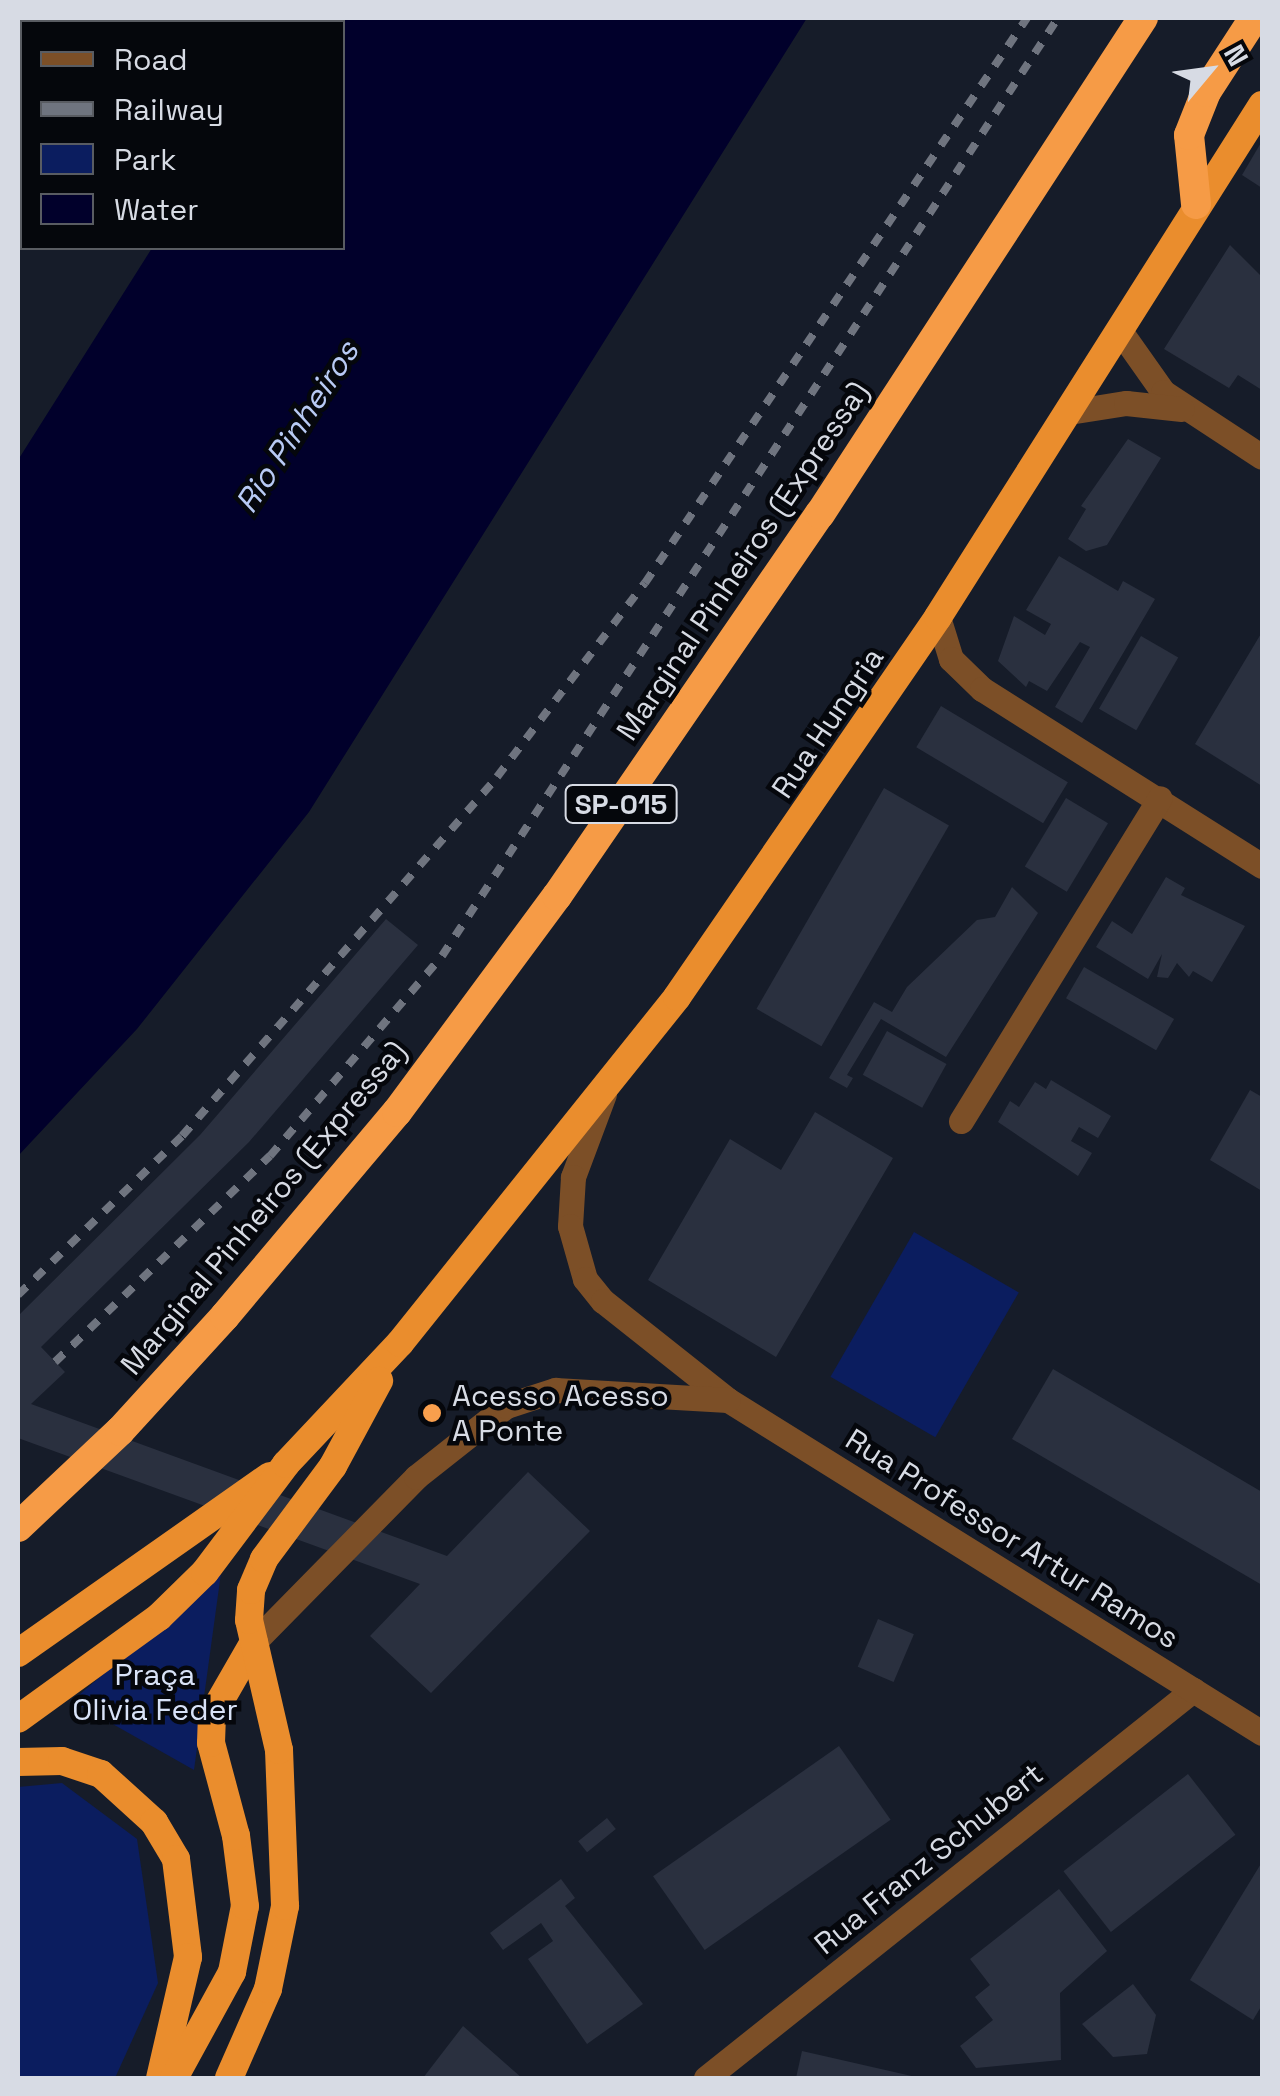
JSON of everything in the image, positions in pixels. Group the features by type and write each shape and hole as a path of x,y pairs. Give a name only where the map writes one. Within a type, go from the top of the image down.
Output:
{"highway":[{"name":"Marginal Pinheiros (Expressa)","path":"18,1527 120,1431 225,1316 397,1112 557,896 798,546 1143,18"},
{"path":"1196,204 1189,135 1206,92 1254,18"},
{"name":"Rua Hungria","path":"400,1343 764,879 938,617 1262,105"},
{"path":"18,1719 159,1617 240,1532 286,1464 400,1343"},
{"path":"230,2078 268,1989 285,1906 279,1750 254,1642 251,1590 264,1559 333,1466 400,1343"},
{"path":"18,1653 286,1464"},
{"path":"174,2078 232,1972 242,1922 236,1836 218,1780 212,1715 254,1642"},
{"path":"18,1762 62,1761 102,1774 154,1822 176,1858 188,1957 160,2078"}],"street":[{"path":"1120,331 1146,373 1182,409 1262,457"},
{"path":"1069,412 1126,403 1182,409"},
{"path":"938,617 951,658 965,676 1262,866"},
{"path":"961,1122 1160,798"},
{"name":"Rua Professor Artur Ramos","path":"612,1075 574,1176 574,1253 602,1301 728,1400 1262,1732"},
{"name":"Rua Professor Artur Ramos","path":"254,1642 416,1477 506,1406 555,1390 728,1400"},
{"name":"Rua Franz Schubert","path":"706,2078 1193,1690"}],"green space":[{"path":"914,1232 1019,1292 935,1437 830,1377"},
{"name":"Praça Olivia Feder","path":"221,1573 194,1770 72,1701"},
{"path":"62,1783 137,1839 158,1983 115,2078 18,2078 18,1787"}],"water":[{"name":"Rio Pinheiros","path":"807,18 309,812 137,1029 18,1156 18,460 151,250 345,250 345,20 296,20"}],"building":[{"path":"1262,141 1262,188 1242,175"},
{"path":"1230,245 1262,277 1262,390 1238,375 1229,388 1164,349"},
{"path":"1128,439 1161,458 1107,545 1086,551 1068,539 1086,509 1081,506"},
{"path":"1059,556 1118,591 1123,581 1155,599 1082,723 1055,707 1090,647 1080,642 1047,691 1029,681 1026,687 998,661 1014,616 1045,635 1051,624 1026,610"},
{"path":"1262,632 1262,786 1195,744"},
{"path":"1141,636 1178,657 1136,730 1099,709"},
{"path":"941,706 1068,782 1043,823 916,747"},
{"path":"884,788 949,826 821,1046 757,1009"},
{"path":"1066,798 1108,823 1067,892 1025,867"},
{"path":"1166,877 1185,888 1181,895 1245,926 1212,982 1193,971 1189,977 1177,963 1168,978 1157,977 1162,954 1148,979 1096,947 1112,921 1132,934"},
{"path":"1012,887 1038,913 946,1057 881,1019 847,1075 853,1078 847,1088 829,1078 874,1002 892,1012 907,987 977,920 995,917"},
{"path":"386,919 418,945 249,1142 41,1347 65,1372 31,1404 447,1556 528,1472 590,1531 431,1693 370,1636 420,1584 18,1438 18,1316 200,1135"},
{"path":"1084,967 1174,1019 1156,1050 1066,998"},
{"path":"887,1031 946,1064 922,1108 863,1075"},
{"path":"1051,1080 1111,1116 1098,1138 1079,1127 1071,1141 1092,1153 1078,1176 998,1122 1010,1101 1019,1107 1035,1082 1046,1089"},
{"path":"1250,1090 1262,1097 1262,1191 1210,1160"},
{"path":"815,1112 893,1158 776,1357 648,1280 730,1139 781,1170"},
{"path":"1053,1369 1262,1492 1262,1585 1012,1439"},
{"path":"878,1619 914,1634 894,1682 858,1667"},
{"path":"839,1746 891,1820 705,1950 653,1876"},
{"path":"1188,1774 1235,1835 1111,1932 1063,1871"},
{"path":"607,1818 616,1829 587,1852 578,1841"},
{"path":"1262,1862 1262,2005 1253,2020 1190,1980"},
{"path":"561,1879 575,1898 565,1906 643,2004 587,2044 528,1959 553,1941 541,1923 503,1950 490,1933"},
{"path":"1059,1889 1107,1951 1060,1993 1061,2060 976,2068 960,2046 993,2020 975,1997 990,1985 970,1959"},
{"path":"1133,1984 1156,2015 1147,2054 1113,2057 1082,2024"},
{"path":"463,2026 522,2078 423,2078"},
{"path":"802,2051 916,2077 916,2078 796,2078"}],"railway":[{"path":"18,1295 182,1136 497,777 645,583 1027,18"},
{"path":"55,1362 270,1156 442,956 1058,18"}],"place":[{"name":"Acesso Acesso A Ponte","path":"432,1413"}]}
